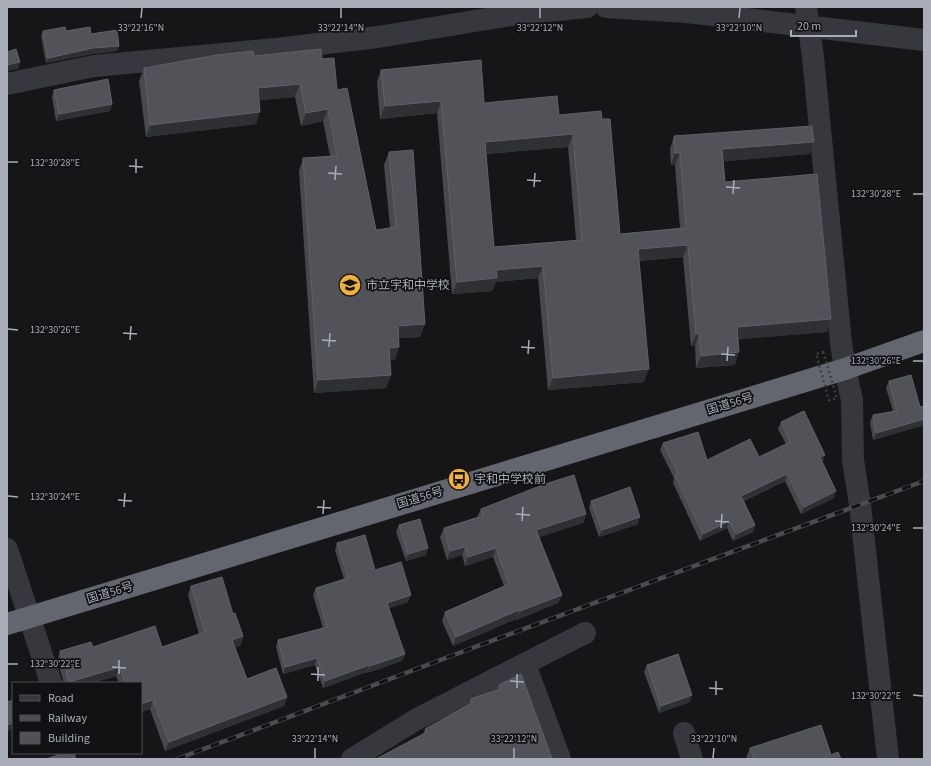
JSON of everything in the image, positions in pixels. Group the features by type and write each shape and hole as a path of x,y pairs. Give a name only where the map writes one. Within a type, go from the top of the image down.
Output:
{"highway":[{"name":"国道56号","path":"7,624 845,369 924,341"}],"street":[{"path":"7,84 94,66 276,49 378,37 517,14 587,7"},
{"path":"606,7 807,17 924,40"},
{"path":"807,17 813,57 841,343 852,400 854,460 888,759"},
{"path":"7,549 52,682"},
{"path":"352,759 417,718 585,633"},
{"path":"525,664 560,759"},
{"path":"684,733 692,759"}],"path":[{"path":"823,352 837,398 829,400 816,354 823,352"}],"building":[{"path":"65,27 66,31 90,27 91,34 117,30 119,46 93,48 48,58 43,31"},
{"path":"16,49 20,62 7,65 7,52"},
{"path":"321,49 322,59 334,58 337,90 347,88 376,230 396,227 389,152 413,150 425,324 398,326 399,347 389,348 391,375 318,380 303,158 337,156 328,109 306,113 300,84 258,88 260,112 150,125 144,68 217,55 253,51 254,56"},
{"path":"481,60 484,103 557,96 559,115 601,111 602,119 610,119 620,234 686,228 680,153 675,153 674,136 812,126 814,142 722,149 725,182 817,174 831,319 737,327 739,352 701,356 699,334 696,334 688,245 638,249 649,369 553,378 543,266 496,270 497,278 457,282 441,101 385,106 381,70","holes":["573,134 582,240 494,247 485,142"]},
{"path":"108,79 112,104 59,114 54,90"},
{"path":"911,375 920,407 924,406 924,419 876,433 873,415 897,411 889,381"},
{"path":"804,411 825,455 820,457 836,491 804,507 787,474 741,496 755,525 736,534 729,521 703,534 675,476 678,474 663,443 698,432 707,460 750,439 759,457 790,442 781,422"},
{"path":"574,475 586,514 536,530 562,595 520,611 519,610 456,637 445,612 509,584 496,548 468,557 465,547 450,551 444,528 483,516 481,509 545,484"},
{"path":"630,487 640,517 602,530 591,501"},
{"path":"420,519 428,548 408,554 399,525"},
{"path":"365,535 375,570 401,562 411,595 387,603 405,654 325,681 317,658 285,667 278,640 327,627 316,588 348,578 337,543"},
{"path":"222,577 233,614 235,613 243,636 232,640 247,679 276,668 287,697 169,742 153,700 142,704 142,682 125,682 120,667 69,682 60,651 91,642 93,647 155,626 162,647 205,632 191,586"},
{"path":"678,654 692,695 661,706 647,665"},
{"path":"521,674 553,759 376,759 427,732 425,729 472,703 471,699 501,689 499,685"},
{"path":"12,700 12,723 7,725 7,702"},
{"path":"821,725 831,755 838,752 841,759 754,759 750,748"},
{"path":"61,754 74,754 76,759 46,759"}],"railway":[{"path":"177,759 924,481"}],"place":[{"name":"市立宇和中学校","path":"350,285"},
{"name":"宇和中学校前","path":"459,479"}]}
